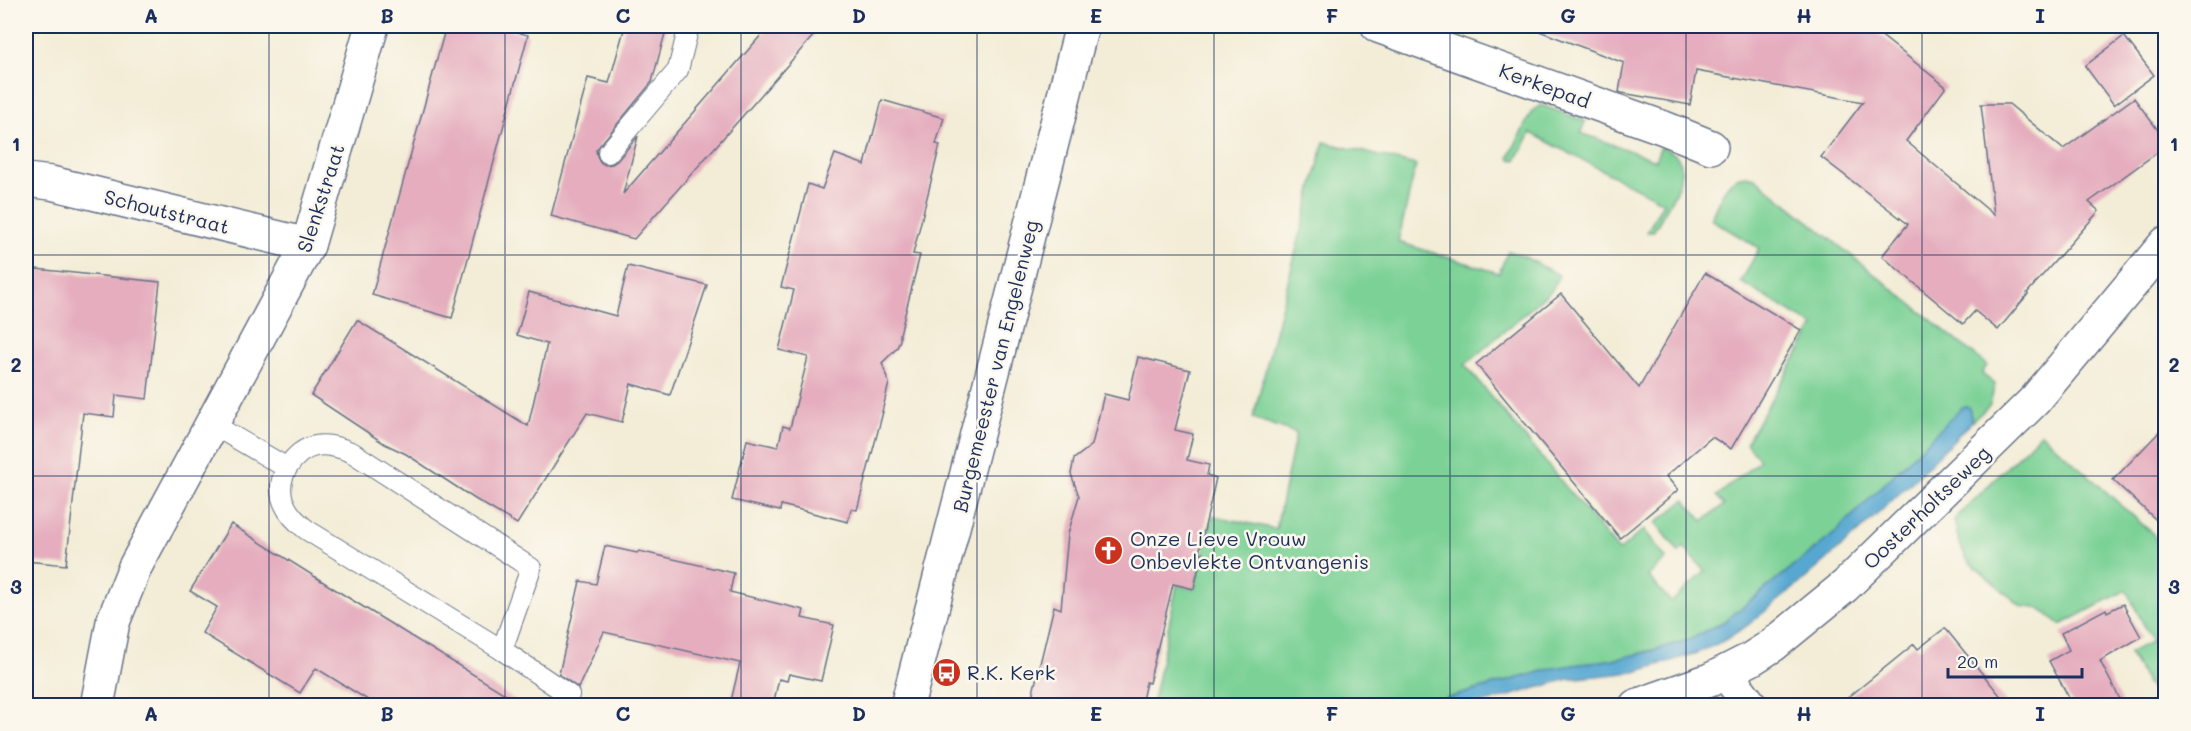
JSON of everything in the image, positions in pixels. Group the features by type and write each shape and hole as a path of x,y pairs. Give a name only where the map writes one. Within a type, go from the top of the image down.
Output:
{"street":[{"name":"Slenkstraat","path":"97,705 113,622 135,567 308,245 372,26"},
{"name":"Burgemeester van Engelenweg","path":"907,705 1082,26"},
{"name":"Kerkepad","path":"1378,26 1664,128 1711,147"},
{"name":"Schoutstraat","path":"26,180 51,183 308,245"},
{"name":"Oosterholtseweg","path":"1636,705 1690,687 1728,671 1773,645 1821,607 1874,560 2034,400 2166,243"},
{"path":"1728,671 1751,705"}],"lane":[{"path":"608,153 678,70 689,26"},
{"path":"212,424 287,468"},
{"path":"502,650 531,568 353,453 336,446 320,445 305,449 293,459 287,468 281,489 284,505 292,519 502,650 569,695 562,705"}],"green space":[{"path":"1541,105 1585,121 1581,133 1655,160 1661,146 1676,156 1682,169 1677,187 1653,232 1647,232 1663,202 1531,133 1516,160 1510,159 1532,111"},
{"path":"1324,142 1416,165 1398,242 1499,273 1508,251 1523,256 1559,275 1552,290 1465,365 1619,551 1644,529 1666,559 1648,576 1671,602 1705,572 1684,547 1679,552 1656,523 1685,500 1703,521 1724,505 1717,496 1760,460 1746,443 1814,326 1741,282 1759,248 1711,218 1722,194 1732,181 1746,176 1755,178 1987,365 1982,374 1995,384 1990,405 1971,422 1971,415 1962,408 1834,534 1725,621 1689,640 1622,658 1554,668 1423,705 1152,706 1177,585 1194,589 1213,516 1276,529 1296,433 1253,418"},
{"path":"2041,433 2153,534 2165,556 2165,705 2149,705 2157,700 2129,653 2152,641 2126,590 2061,625 2041,609 2021,606 1968,561 1959,542 1954,520"}],"water":[{"path":"1967,406 1970,408 1971,422 1916,478 1799,584 1748,625 1725,640 1697,653 1635,672 1568,679 1478,705 1423,705 1554,668 1652,651 1689,640 1725,621 1834,534 1961,408"}],"building":[{"path":"446,26 493,26 528,35 452,318 372,295"},
{"path":"625,26 667,26 652,82 596,150 600,162 605,165 612,164 638,136 623,194 769,26 822,26 634,239 551,216 588,78 609,83"},
{"path":"1535,26 1869,26 1946,87 1906,141 1994,215 1981,104 2009,104 2063,149 2134,98 2166,141 2166,146 2089,202 2099,211 2027,293 1998,330 1975,311 1963,324 1882,256 1908,224 1821,157 1863,102 1696,71 1690,105 1622,93 1619,92 1624,63 1534,29"},
{"path":"2124,36 2154,75 2114,105 2085,66"},
{"path":"882,100 944,118 936,144 940,145 913,254 920,255 900,340 897,348 882,363 889,383 857,510 851,509 848,522 781,505 780,511 732,500 747,440 778,447 783,426 790,428 808,357 779,350 794,290 781,287 808,184 822,189 835,154 865,165"},
{"path":"628,266 707,285 670,395 631,384 622,422 587,413 517,524 406,454 385,444 311,395 357,320 528,426 547,344 517,335 529,292 616,316"},
{"path":"26,268 160,282 147,399 116,395 114,417 83,413 66,565 26,561"},
{"path":"1705,273 1801,330 1731,449 1712,437 1666,476 1678,490 1620,538 1476,364 1561,294 1639,388"},
{"name":"Onze Lieve Vrouw Onbevlekte Ontvangenis","path":"1138,357 1190,370 1175,430 1193,434 1187,460 1209,465 1207,475 1216,478 1199,553 1202,553 1194,589 1173,584 1149,683 1146,682 1141,705 1030,705 1054,606 1061,609 1068,534 1079,496 1071,474 1074,459 1092,445 1104,394 1128,400"},
{"path":"2166,425 2166,529 2113,480"},
{"path":"231,524 523,705 376,705 316,668 300,693 202,633 217,607 190,591"},
{"path":"605,546 637,553 639,551 734,573 730,592 804,610 802,618 834,625 821,681 789,674 787,681 779,679 773,705 730,705 740,663 604,632 578,688 559,674 580,581 596,584"},
{"path":"2123,604 2141,637 2100,661 2123,705 2073,705 2049,661 2069,650 2061,633 2106,609 2107,612"},
{"path":"1945,628 2008,705 1839,705 1914,644 1918,649"}],"place":[{"name":"Onze Lieve Vrouw Onbevlekte Ontvangenis","path":"1109,550"},
{"name":"R.K. Kerk","path":"946,672"}]}
